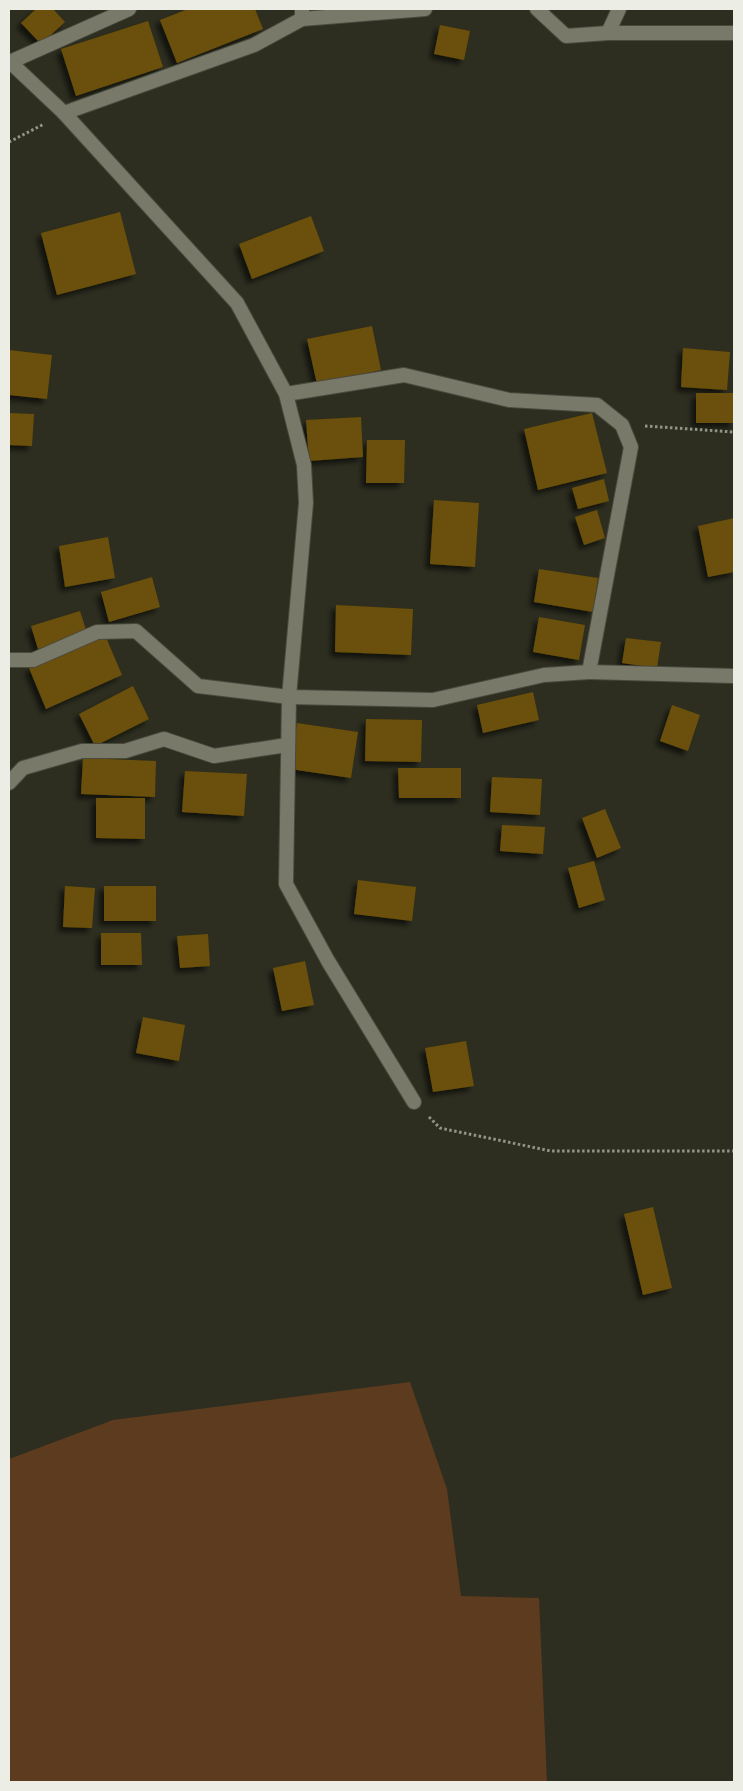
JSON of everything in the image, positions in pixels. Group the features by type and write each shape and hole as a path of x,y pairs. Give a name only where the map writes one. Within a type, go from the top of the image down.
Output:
{"street":[{"path":"129,9 10,61 64,113 237,303 286,394 304,465 306,503 289,696 286,884 328,961 414,1102"},
{"path":"64,113 254,45 302,14 425,9"},
{"path":"537,9 566,36 608,33 734,33"},
{"path":"608,33 619,9"},
{"path":"286,394 404,375 509,400 597,405 622,425 631,448 590,672"},
{"path":"9,660 33,660 97,632 136,631 198,686 289,696 432,700 544,675 590,672 734,676"},
{"path":"9,783 23,768 82,751 125,751 164,739 214,756 287,745"}],"path":[{"path":"9,142 64,113"},
{"path":"622,425 734,432"},
{"path":"414,1102 440,1128 551,1151 734,1151"}],"shaded area":[{"path":"410,1382 447,1489 461,1596 539,1598 547,1782 9,1782 9,1459 113,1420"}],"building":[{"path":"36,9 53,9 65,22 41,44 21,23"},
{"path":"188,9 255,9 263,29 177,63 160,20"},
{"path":"148,21 163,67 76,96 61,49"},
{"path":"440,25 470,31 464,60 434,54"},
{"path":"120,212 136,274 57,295 41,233"},
{"path":"311,216 324,251 252,279 239,244"},
{"path":"372,326 381,370 317,384 307,339"},
{"path":"683,348 730,352 727,390 681,387"},
{"path":"9,350 52,355 47,399 9,395"},
{"path":"696,393 734,393 734,423 696,423"},
{"path":"9,413 34,414 32,446 9,445"},
{"path":"592,413 607,473 538,490 524,429"},
{"path":"361,417 363,457 309,461 306,420"},
{"path":"367,440 405,440 404,483 366,483"},
{"path":"604,479 609,501 578,509 572,488"},
{"path":"434,500 479,503 475,567 430,564"},
{"path":"597,510 605,538 584,545 575,517"},
{"path":"734,518 734,572 708,577 698,526"},
{"path":"108,537 115,578 65,587 59,546"},
{"path":"539,569 598,578 593,612 534,602"},
{"path":"152,577 160,607 109,622 101,592"},
{"path":"336,605 413,609 411,655 335,652"},
{"path":"80,611 87,633 38,649 31,626"},
{"path":"539,617 585,625 579,660 533,652"},
{"path":"105,635 122,675 46,709 29,668"},
{"path":"626,638 661,642 657,668 622,663"},
{"path":"133,686 149,719 95,746 79,714"},
{"path":"533,692 539,720 483,733 477,705"},
{"path":"672,705 700,715 688,751 660,741"},
{"path":"366,719 422,720 421,762 365,761"},
{"path":"297,723 358,732 351,778 290,769"},
{"path":"83,758 156,761 155,797 81,794"},
{"path":"398,768 461,768 461,798 399,798"},
{"path":"185,771 247,774 244,816 182,812"},
{"path":"492,777 542,779 540,815 490,812"},
{"path":"96,798 145,798 145,839 96,838"},
{"path":"605,809 621,848 597,858 582,818"},
{"path":"502,825 545,827 543,854 500,851"},
{"path":"594,861 605,900 579,908 568,868"},
{"path":"358,880 416,887 412,921 354,914"},
{"path":"65,886 95,888 92,928 63,927"},
{"path":"104,886 156,886 156,921 104,921"},
{"path":"101,933 141,933 142,965 101,965"},
{"path":"208,934 210,966 180,968 177,936"},
{"path":"305,961 314,1005 282,1011 273,968"},
{"path":"143,1017 185,1025 179,1061 136,1053"},
{"path":"466,1041 474,1086 433,1092 425,1048"},
{"path":"653,1207 672,1288 643,1295 624,1214"}]}
